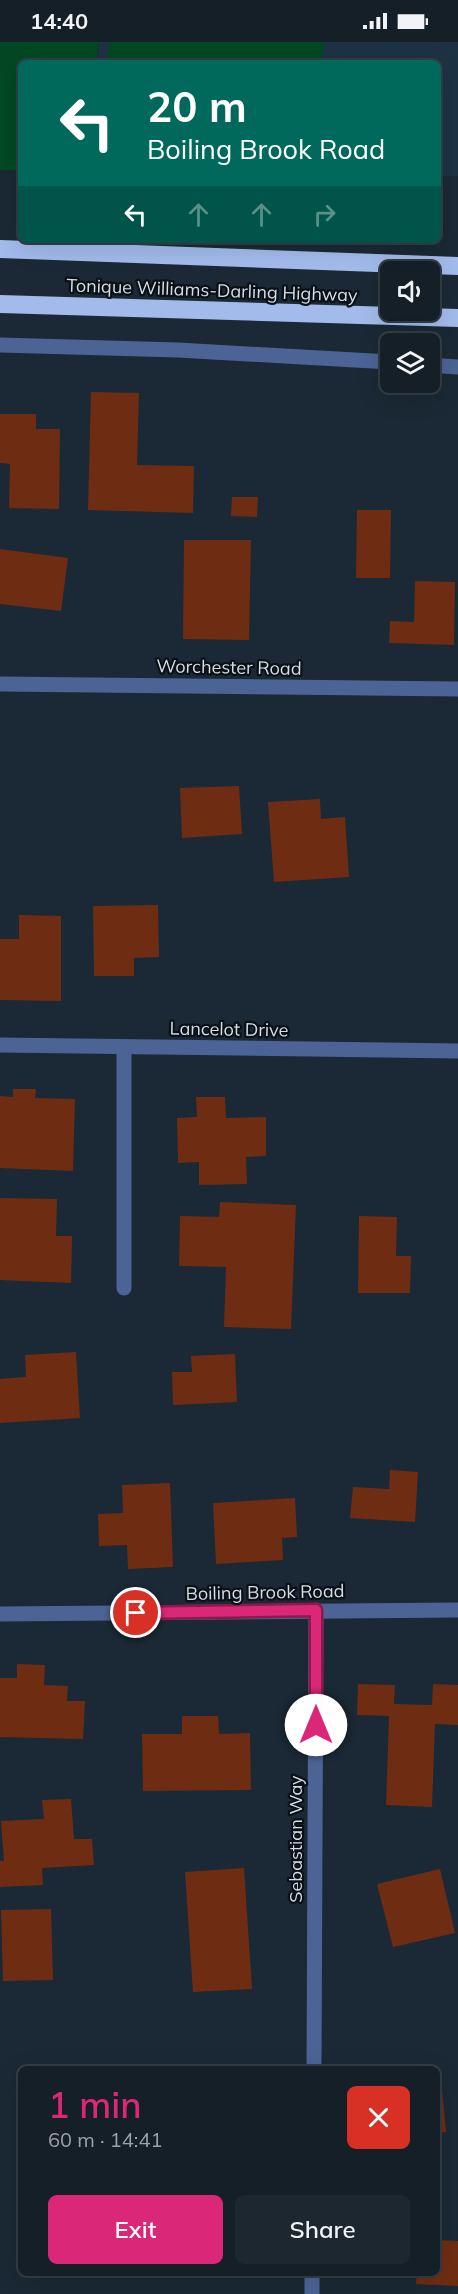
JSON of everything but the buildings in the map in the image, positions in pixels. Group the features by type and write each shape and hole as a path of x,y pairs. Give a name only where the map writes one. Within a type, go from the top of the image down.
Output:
{"highway":[{"name":"Tonique Williams-Darling Highway","path":"0,249 458,266"},
{"name":"Tonique Williams-Darling Highway","path":"0,304 458,318"}],"street":[{"path":"0,345 178,350 380,361"},
{"path":"440,366 458,367"},
{"name":"Worchester Road","path":"0,684 458,689"},
{"name":"Lancelot Drive","path":"0,1045 458,1051"},
{"path":"124,1047 124,1288"},
{"name":"Sebastian Way","path":"314,2066 316,1610"},
{"name":"Boiling Brook Road","path":"0,1614 458,1610"},
{"path":"312,2276 312,2294"}],"shaded area":[{"path":"99,42 458,42 458,176 441,176 441,60 97,60"}],"green space":[{"path":"0,42 99,42 96,60 18,60 18,170 0,170"},
{"path":"110,42 324,42 321,60 124,60 108,58"}],"route":[{"path":"136,1613 316,1610 316,1725"}]}
